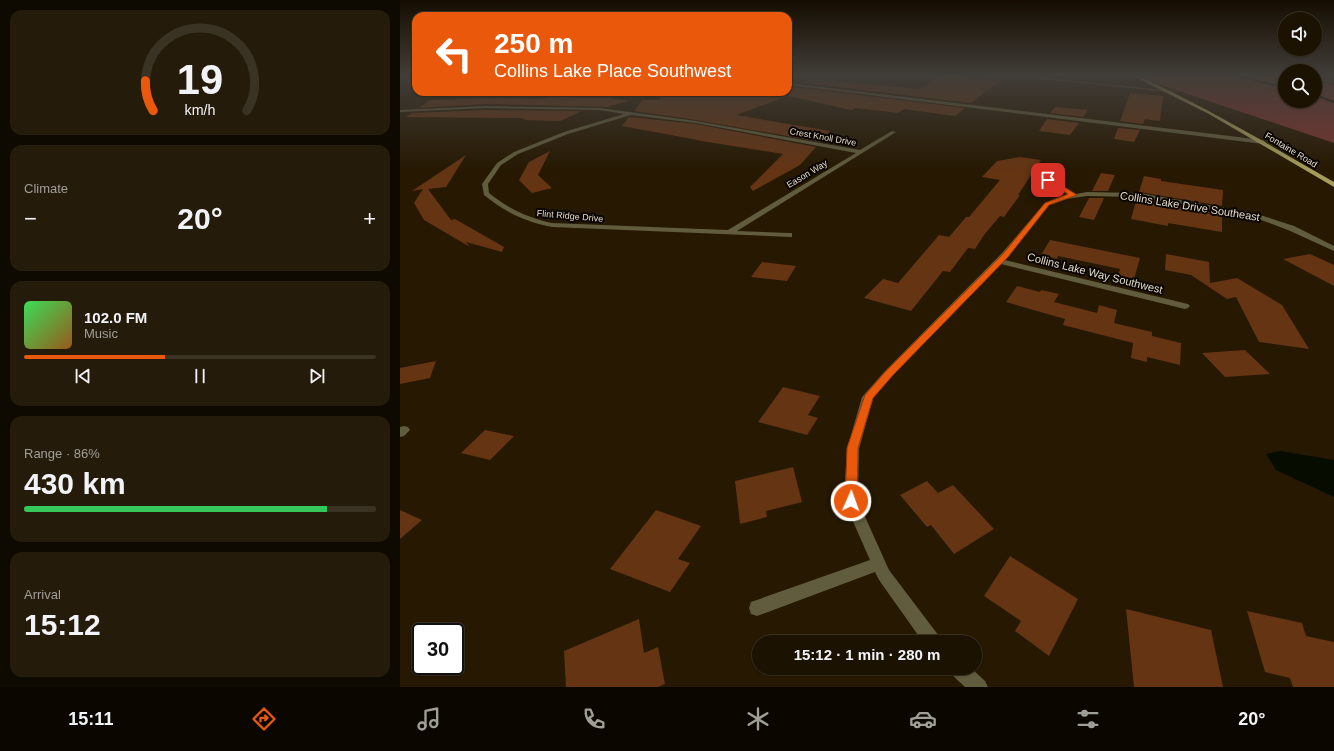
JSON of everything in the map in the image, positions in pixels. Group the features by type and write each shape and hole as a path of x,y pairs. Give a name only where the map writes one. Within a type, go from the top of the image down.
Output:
{"main road":[{"name":"Fontaine Road","path":"1200,107 1264,142 1334,185"}],"street":[{"name":"Crest Knoll Drive","path":"400,111 485,107"},
{"name":"Crest Knoll Drive","path":"489,107 600,109 696,122 862,152"},
{"path":"977,107 1264,142"},
{"name":"Flint Ridge Drive","path":"631,113 566,133 516,153 499,164 485,184 486,194 503,207 531,221 552,225 789,235"},
{"name":"Eason Way","path":"730,232 894,132"},
{"path":"1048,180 1074,195"},
{"name":"Collins Lake Drive Southeast","path":"928,635 884,575 851,501 853,448 868,397 889,373 999,261 1047,204 1074,195 1111,193 1139,195 1254,215 1291,228 1334,249"},
{"name":"Collins Lake Way Southwest","path":"999,261 1185,306"},
{"path":"757,608 879,564"},
{"path":"965,675 979,687"}],"shaded area":[{"path":"1227,107 1322,108 1334,107 1334,143"},
{"path":"1280,451 1334,460 1334,497 1276,470 1266,454"}],"building":[{"path":"637,107 758,107 736,115 830,131 821,142 696,120 634,111"},
{"path":"838,107 965,108 955,116 904,109 898,113 856,108 851,110"},
{"path":"1055,107 1088,110 1083,117 1050,113"},
{"path":"1125,107 1162,107 1160,121 1145,119 1143,124 1120,121"},
{"path":"486,110 582,111 560,121 522,119 524,118 406,117 412,113"},
{"path":"629,117 696,124 816,147 800,165 753,191 750,187 783,154 622,126"},
{"path":"1047,119 1079,123 1070,135 1039,131"},
{"path":"1118,128 1140,130 1134,142 1114,139"},
{"path":"550,151 538,175 552,188 532,193 519,180 529,162"},
{"path":"466,155 446,187 428,189 451,220 455,219 504,247 502,252 466,242 470,247 424,220 414,203 423,189 412,191"},
{"path":"1020,157 1041,160 1018,195 1020,195 1004,217 1000,216 984,235 975,249 968,248 950,272 943,271 911,311 864,298 883,279 898,283 939,235 949,237 966,217 969,217 1000,180 982,177 997,161"},
{"path":"1101,173 1115,175 1108,191 1092,191"},
{"path":"1144,176 1161,179 1161,181 1223,190 1222,206 1139,192"},
{"path":"1089,198 1104,198 1094,220 1079,217"},
{"path":"1137,198 1222,213 1222,232 1168,223 1168,226 1131,219"},
{"path":"1050,240 1140,258 1134,279 1118,276 1120,269 1058,256 1057,259 1041,255"},
{"path":"1166,254 1209,262 1210,283 1237,278 1282,305 1309,349 1259,342 1236,297 1227,299 1191,275 1165,270"},
{"path":"1310,254 1334,265 1334,286 1283,259"},
{"path":"762,262 796,266 787,281 751,277"},
{"path":"1017,286 1040,292 1041,290 1059,294 1054,302 1097,313 1099,305 1117,310 1114,323 1152,332 1152,336 1181,343 1180,365 1147,357 1147,362 1131,358 1133,343 1063,325 1065,319 1006,302"},
{"path":"1245,350 1270,374 1225,377 1202,353"},
{"path":"436,361 430,378 400,384 400,368"},
{"path":"783,387 820,396 808,415 818,418 807,435 758,422"},
{"path":"485,430 514,436 490,460 461,453"},
{"path":"793,467 802,502 766,511 767,517 740,524 735,481"},
{"path":"927,481 938,493 953,485 994,529 954,554 931,525 927,527 900,495"},
{"path":"400,510 422,520 400,539"},
{"path":"656,510 701,526 678,559 690,563 670,592 610,569"},
{"path":"1010,556 1078,599 1049,656 1015,631 1021,621 984,596"},
{"path":"1126,609 1211,630 1223,687 1134,687"},
{"path":"1247,611 1302,623 1306,636 1334,642 1334,687 1293,687 1290,678 1265,672"},
{"path":"639,619 644,653 658,647 665,684 658,687 566,687 564,651"}],"route":[{"path":"851,501 853,448 868,397 889,373 1005,255 1047,204 1074,195 1048,180"}]}
